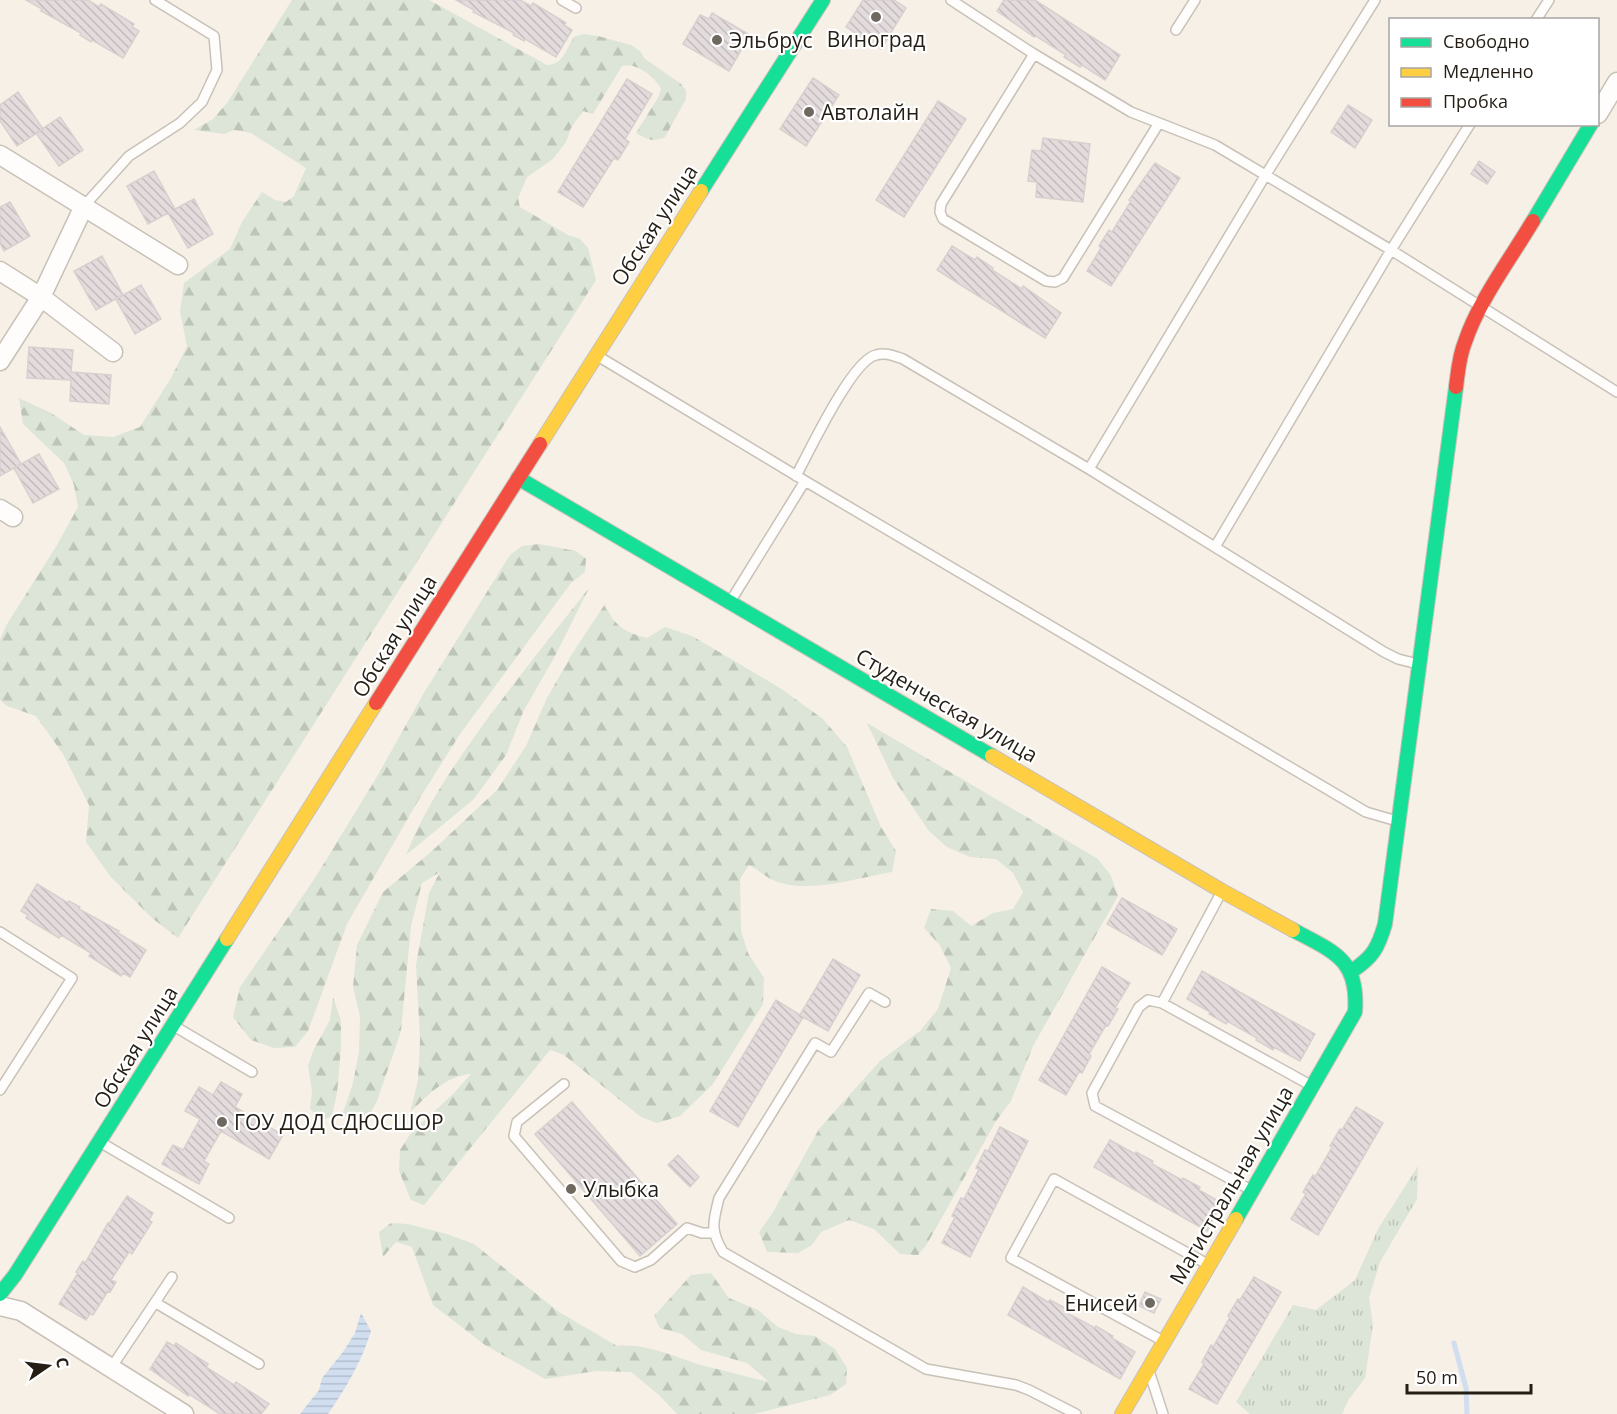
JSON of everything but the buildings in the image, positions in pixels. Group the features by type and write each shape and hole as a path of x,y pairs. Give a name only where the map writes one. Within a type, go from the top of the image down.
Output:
{"street":[{"name":"Обская улица","path":"0,1294 15,1275 100,1142 518,478 823,0"},
{"path":"1599,112 1617,82"},
{"path":"1352,971 1369,960 1379,944 1385,924 1459,361 1465,340 1481,307 1590,126"},
{"path":"0,156 178,265"},
{"path":"0,361 41,297 84,206"},
{"path":"0,272 41,297 113,352"},
{"name":"Студенческая улица","path":"518,478 1222,891 1329,950 1340,957 1352,971"},
{"name":"Магистральная улица","path":"1122,1414 1355,1012 1357,992 1352,971"},
{"path":"0,1306 21,1311 184,1414"}],"lane":[{"path":"84,206 129,156 180,123 202,102 217,69 214,36 155,0"},
{"path":"562,0 576,8"},
{"path":"951,0 1034,54 1131,112 1215,145 1390,250 1617,392"},
{"path":"1176,30 1195,0"},
{"path":"1089,470 1265,176 1375,0"},
{"path":"1537,18 1549,0"},
{"path":"1034,54 941,204 940,212 943,219 1046,281 1055,282 1063,278 1159,123"},
{"path":"1215,548 1390,250 1469,126"},
{"path":"730,603 800,479 851,376 865,360 876,354 889,354 903,359 1089,470 1384,652 1398,659 1418,664"},
{"path":"596,356 800,479 1366,812 1398,821"},
{"path":"1162,1003 1222,891"},
{"path":"0,932 72,978 0,1090"},
{"path":"885,1002 869,993 831,1052 815,1043 719,1198 713,1222 715,1238 723,1252 926,1369 1016,1385 1076,1414"},
{"path":"1251,1190 1095,1106 1092,1093 1139,1007 1148,1000 1162,1003 1312,1086"},
{"path":"173,1025 252,1072"},
{"path":"564,1084 517,1122 514,1136 621,1261 635,1267 651,1260 687,1228 702,1233 714,1233"},
{"path":"100,1142 229,1218"},
{"path":"1165,1342 1011,1258 1054,1179 1209,1265"},
{"path":"111,1368 172,1277"},
{"path":"156,1303 259,1364"},
{"path":"1149,1370 1163,1414"}],"green space":[{"path":"292,0 429,0 547,65 560,59 574,37 583,34 598,36 631,45 640,51 645,59 680,83 686,90 686,99 665,137 653,140 643,137 636,133 661,89 639,68 622,66 593,114 583,111 571,128 566,142 553,159 527,177 518,198 520,207 568,235 580,239 588,248 596,280 178,938 152,918 110,876 86,842 89,805 63,754 36,716 7,706 0,700 0,640 7,624 78,507 74,485 64,463 23,424 19,398 51,413 84,435 113,437 140,427 171,378 187,346 180,312 184,283 230,249 242,222 262,192 275,200 286,202 294,196 306,168 251,133 234,130 224,134 194,130 213,119 227,103"},
{"path":"539,544 576,551 586,559 585,572 571,583 460,734 418,801 347,924 308,1031 295,1047 274,1048 251,1040 233,1017 240,987 315,878 375,780 425,691 510,555 522,546"},
{"path":"589,588 554,658 524,710 506,755 474,799 406,855 433,800 464,751"},
{"path":"605,604 616,623 626,630 647,638 665,627 692,636 780,688 823,719 847,747 881,827 896,851 892,872 832,884 801,886 773,880 749,865 740,879 741,931 748,953 764,978 763,1004 713,1084 680,1116 657,1123 641,1117 564,1055 550,1050 424,1205 411,1200 399,1171 400,1150 411,1133 471,1074 445,1082 410,1113 418,1080 420,1039 416,965 429,893 440,872 422,883 411,926 401,1031 377,1101 369,1116 355,1125 343,1113 353,1083 359,1052 360,1016 353,987 357,945 383,892 432,851 497,790 526,746 547,698 572,654"},
{"path":"867,723 1098,859 1111,876 1118,896 1033,1046 1011,1101 996,1121 927,1244 918,1255 900,1254 874,1229 849,1220 821,1232 812,1245 798,1253 767,1252 759,1232 772,1214 819,1129 880,1061 920,1031 938,1009 951,968 939,944 924,928 931,909 953,911 971,926 993,913 1013,909 1023,892 1013,873 996,859 970,857 947,847 929,831 893,778"},
{"path":"333,997 341,1020 341,1047 337,1093 332,1116 323,1120 310,1109 312,1091 308,1066 314,1049 330,1020"},
{"path":"1418,1166 1417,1199 1380,1262 1369,1298 1373,1325 1365,1378 1349,1399 1342,1414 1250,1414 1236,1402 1293,1305 1316,1310 1355,1280 1378,1229"},
{"path":"391,1223 408,1224 474,1244 559,1312 617,1346 651,1349 704,1366 769,1382 747,1363 701,1350 682,1334 660,1328 654,1316 691,1275 711,1273 729,1298 758,1310 778,1327 796,1334 815,1336 835,1349 847,1368 846,1384 830,1395 754,1414 677,1414 658,1394 631,1372 596,1371 545,1379 485,1345 433,1305 412,1247 396,1242 383,1257 379,1232"}],"water":[{"path":"361,1313 371,1331 347,1384 328,1414 300,1414 319,1390 322,1378 355,1333"}],"waterway":[{"path":"1454,1343 1466,1388 1467,1414"}],"traffic: fast":[{"path":"701,191 823,0"},
{"path":"1533,221 1590,126"},
{"path":"1352,971 1374,951 1385,924 1456,387"},
{"path":"518,478 992,756"},
{"path":"1236,1219 1355,1012 1353,980 1341,959 1293,930"},
{"path":"0,1294 15,1275 227,939"}],"traffic: slow":[{"path":"540,444 701,191"},
{"path":"227,939 376,703"},
{"path":"992,756 1293,930"},
{"path":"1122,1414 1236,1219"}],"traffic: jam":[{"path":"1456,387 1461,353 1478,311 1533,221"},
{"path":"376,703 540,444"}],"place":[{"name":"Виноград","path":"876,17"},
{"name":"Эльбрус","path":"717,40"},
{"name":"Автолайн","path":"809,112"},
{"name":"ГОУ ДОД СДЮСШОР","path":"222,1122"},
{"name":"Улыбка","path":"571,1189"},
{"name":"Енисей","path":"1150,1303"}]}
